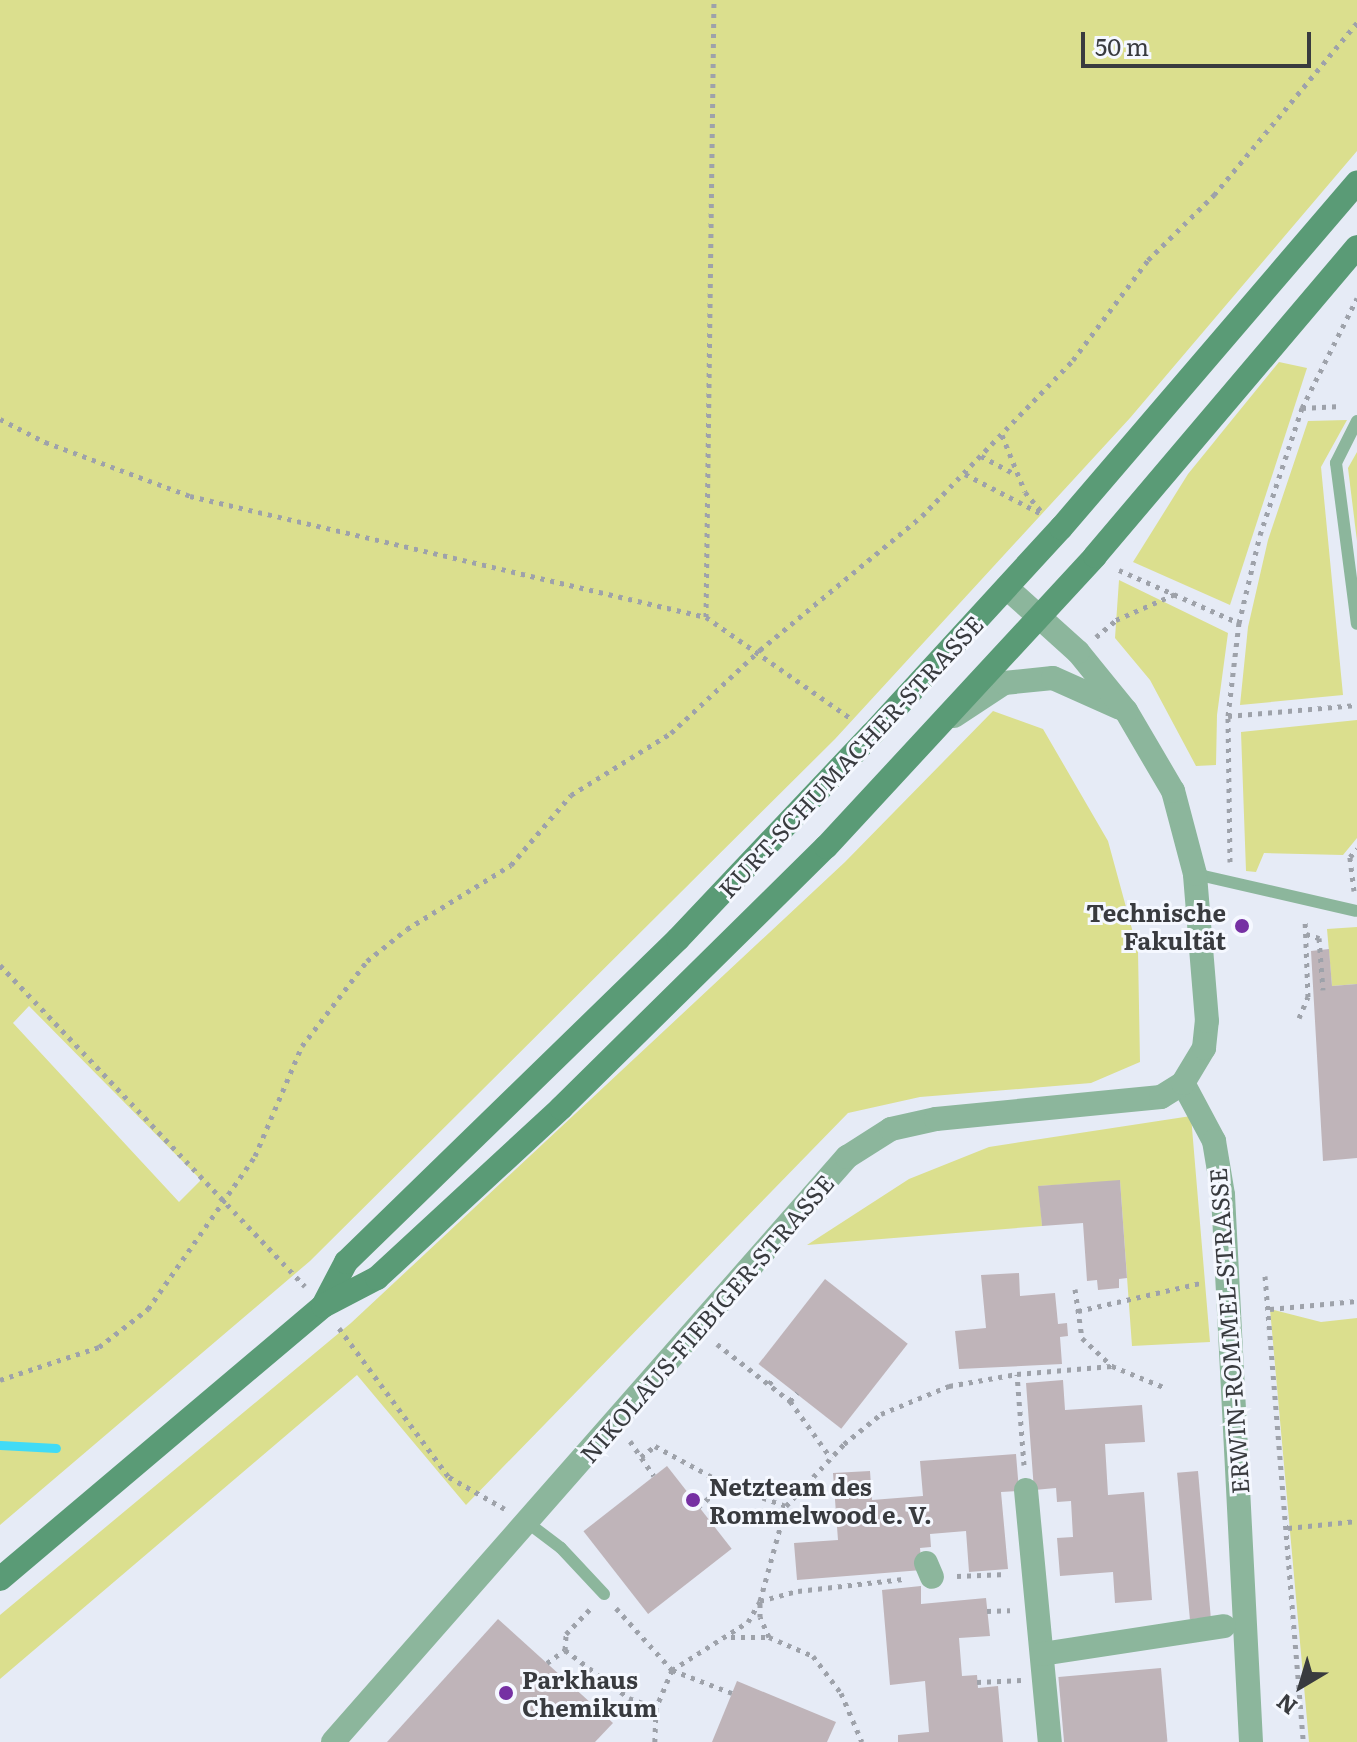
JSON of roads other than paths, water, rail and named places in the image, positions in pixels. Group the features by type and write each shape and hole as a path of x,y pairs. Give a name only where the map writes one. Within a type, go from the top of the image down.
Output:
{"main road":[{"name":"KURT-SCHUMACHER-STRASSE","path":"323,1306 346,1262 678,939 1007,588 1277,282 1357,183"},
{"name":"KURT-SCHUMACHER-STRASSE","path":"0,1579 323,1306 377,1278 561,1108 826,847 1040,615 1357,247"}],"street":[{"path":"1007,588 1078,652 1126,711 1173,791 1195,874 1207,1021 1204,1048 1183,1083"},
{"path":"934,729 1004,683 1053,678 1126,711"},
{"name":"ERWIN-ROMMEL-STRASSE","path":"1183,1083 1214,1141 1223,1195 1251,1742"},
{"name":"NIKOLAUS-FIEBIGER-STRASSE","path":"333,1742 617,1423 847,1157 891,1129 936,1119 1136,1104 1161,1097 1183,1083"},
{"path":"1029,1495 1034,1573 1028,1608 1050,1742"},
{"path":"1036,1671 1224,1626"}],"lane":[{"path":"1357,421 1336,463 1357,624"},
{"path":"1195,874 1356,911"},
{"path":"528,1523 561,1548 604,1594"}],"waterway":[{"path":"0,1445 56,1448"}],"place":[{"name":"Technische Fakultät","path":"1242,926"},
{"name":"Netzteam des Rommelwood e. V.","path":"693,1500"},
{"name":"Parkhaus Chemikum","path":"506,1693"}]}
